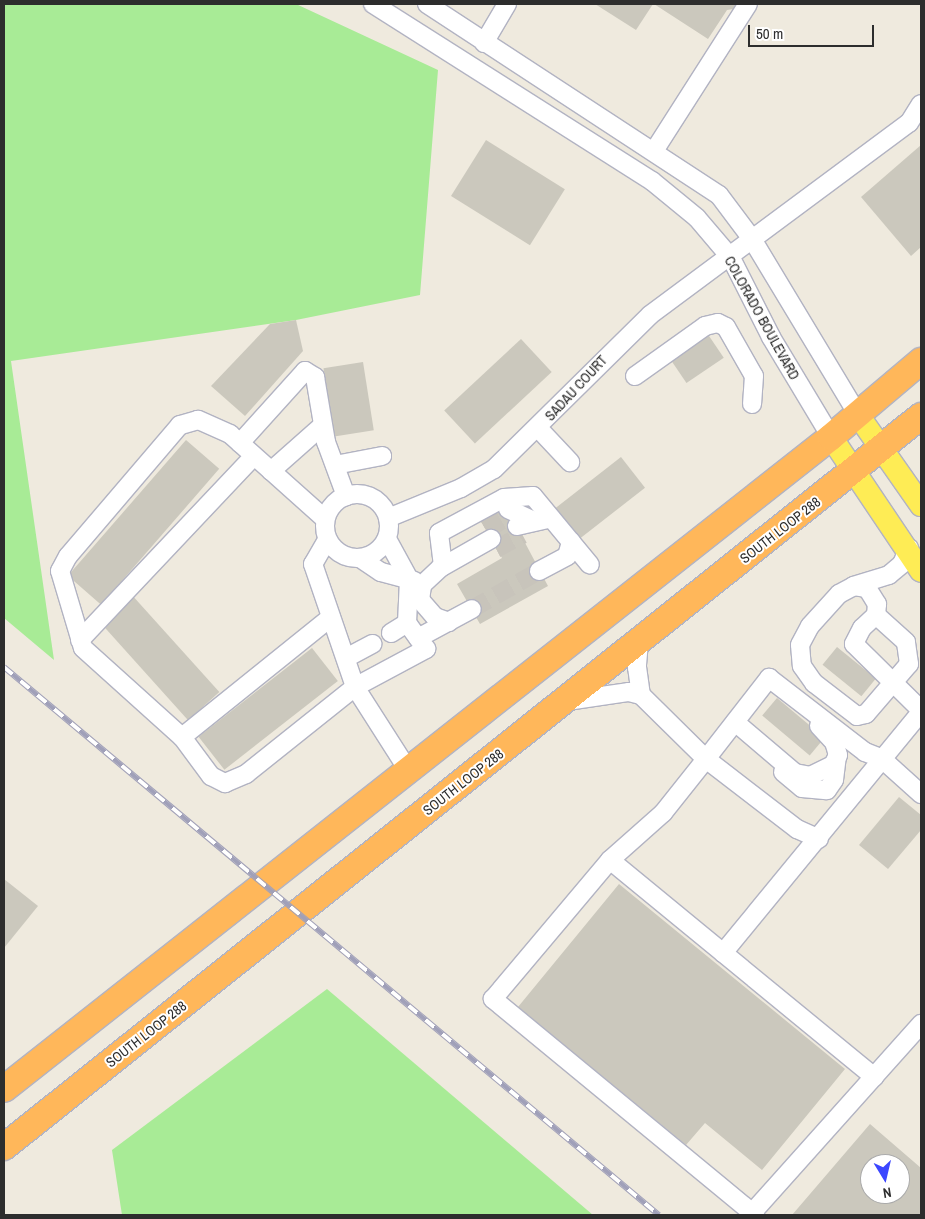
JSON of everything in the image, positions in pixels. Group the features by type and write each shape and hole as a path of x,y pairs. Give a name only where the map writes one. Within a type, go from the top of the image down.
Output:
{"highway":[{"path":"4,1089 831,437 921,361"},
{"name":"SOUTH LOOP 288","path":"4,1147 883,449 921,416"}],"main road":[{"path":"858,415 921,505"},
{"name":"COLORADO BOULEVARD","path":"831,437 909,548 921,571"}],"street":[{"name":"COLORADO BOULEVARD","path":"373,4 652,180 697,218 731,258 771,337 831,437"},
{"path":"484,43 507,4"},
{"path":"654,151 748,4"},
{"path":"426,37 438,7 484,43 654,151 719,195 752,240 858,415"},
{"name":"SADAU COURT","path":"388,518 478,478 538,428 650,315 731,258 752,240 909,122 921,104"},
{"path":"635,376 705,326 718,323 726,327 754,376 752,404"},
{"path":"240,443 305,371 315,377 323,425 346,496"},
{"path":"325,519 240,443 212,424 198,420 180,425 68,556 60,570 83,648 182,737 210,776 225,783 246,774 355,687 426,649 407,623"},
{"path":"272,471 323,425"},
{"path":"538,428 570,462"},
{"path":"80,640 254,456"},
{"path":"335,465 382,456"},
{"path":"408,770 355,687 313,564 327,540 325,519 333,505 346,496 356,494 376,500 388,518 387,539 415,582 420,600 435,616 449,622"},
{"path":"443,566 439,533 504,498 533,496 590,565"},
{"path":"518,521 551,518"},
{"path":"360,558 381,572 415,582 443,566 489,535"},
{"path":"327,540 342,555 360,558 373,555 387,539"},
{"path":"539,571 567,556 571,542"},
{"path":"854,586 867,588 874,595 876,615 906,642 910,652 909,664 894,684 870,711 857,716 814,683 802,666 800,645 810,626 839,594 854,586 889,575 902,564 909,548"},
{"path":"391,633 407,623 415,582"},
{"path":"418,638 472,609"},
{"path":"724,953 820,839 881,758 921,711 854,644 862,628 876,615"},
{"path":"182,737 331,617"},
{"path":"639,642 636,667 641,695"},
{"path":"346,658 372,644"},
{"path":"921,794 881,758 865,752 777,681 769,678 663,813 610,860 493,999 753,1214 921,1024"},
{"path":"733,725 795,773 810,776 834,765 838,755 826,732 766,682"},
{"path":"564,702 629,692 641,695 706,758 797,828 820,839"},
{"path":"610,860 874,1077"}],"green space":[{"path":"4,4 296,4 438,70 420,295 296,320 11,361 54,660 4,618"},
{"path":"327,989 593,1215 122,1215 112,1150"}],"building":[{"path":"595,4 653,4 636,30"},
{"path":"654,4 741,4 739,8 727,10 708,39"},
{"path":"486,140 565,189 530,245 451,196"},
{"path":"921,145 921,247 911,256 861,197"},
{"path":"296,320 303,351 245,416 211,386 270,324"},
{"path":"707,333 724,358 686,383 670,358"},
{"path":"521,339 552,372 475,444 444,411"},
{"path":"363,362 374,430 334,436 323,368"},
{"path":"186,440 219,469 101,605 68,576"},
{"path":"621,457 645,488 578,540 554,509"},
{"path":"505,505 548,586 480,624 457,584 502,558 480,520"},
{"path":"131,594 219,692 188,720 100,622"},
{"path":"837,647 876,678 861,696 823,665"},
{"path":"312,648 338,681 224,770 199,737"},
{"path":"777,698 824,738 810,755 762,716"},
{"path":"899,797 921,815 921,830 888,869 859,845"},
{"path":"4,879 38,906 4,948"},
{"path":"619,884 845,1069 762,1170 705,1123 686,1145 518,1007"},
{"path":"870,1124 905,1154 860,1154 860,1204 910,1204 910,1159 921,1168 921,1215 792,1215"}],"tunnel":[{"path":"486,530 511,515"},
{"path":"496,549 522,535"},
{"path":"472,609 539,571"}],"railway":[{"path":"4,667 659,1215"}]}
